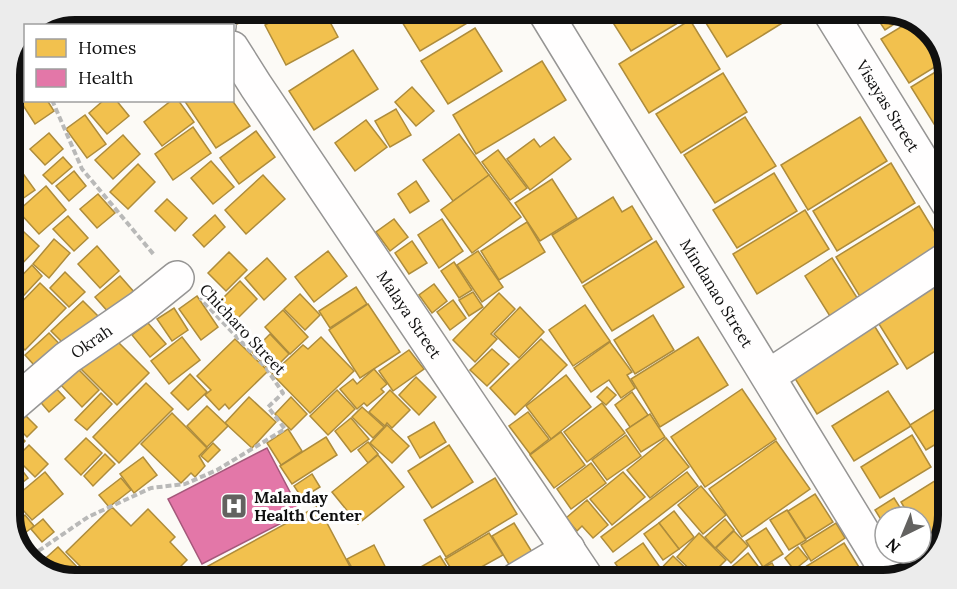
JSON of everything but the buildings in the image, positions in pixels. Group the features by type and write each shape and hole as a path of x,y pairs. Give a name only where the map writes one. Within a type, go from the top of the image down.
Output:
{"street":[{"name":"Mindanao Street","path":"550,20 886,570"},
{"name":"Visayas Street","path":"835,20 937,186"},
{"name":"Malaya Street","path":"234,51 582,570"},
{"path":"769,376 937,265"},
{"name":"Okrah","path":"20,399 67,358 141,307 177,278"},
{"path":"533,570 568,549"}],"path":[{"name":"Chicharo Street","path":"35,553 88,517 151,488 185,483 217,470 285,429 268,407 283,393 266,368 201,299 154,255 82,170 53,102"}],"place":[{"name":"Malanday Health Center","path":"234,506"}]}
